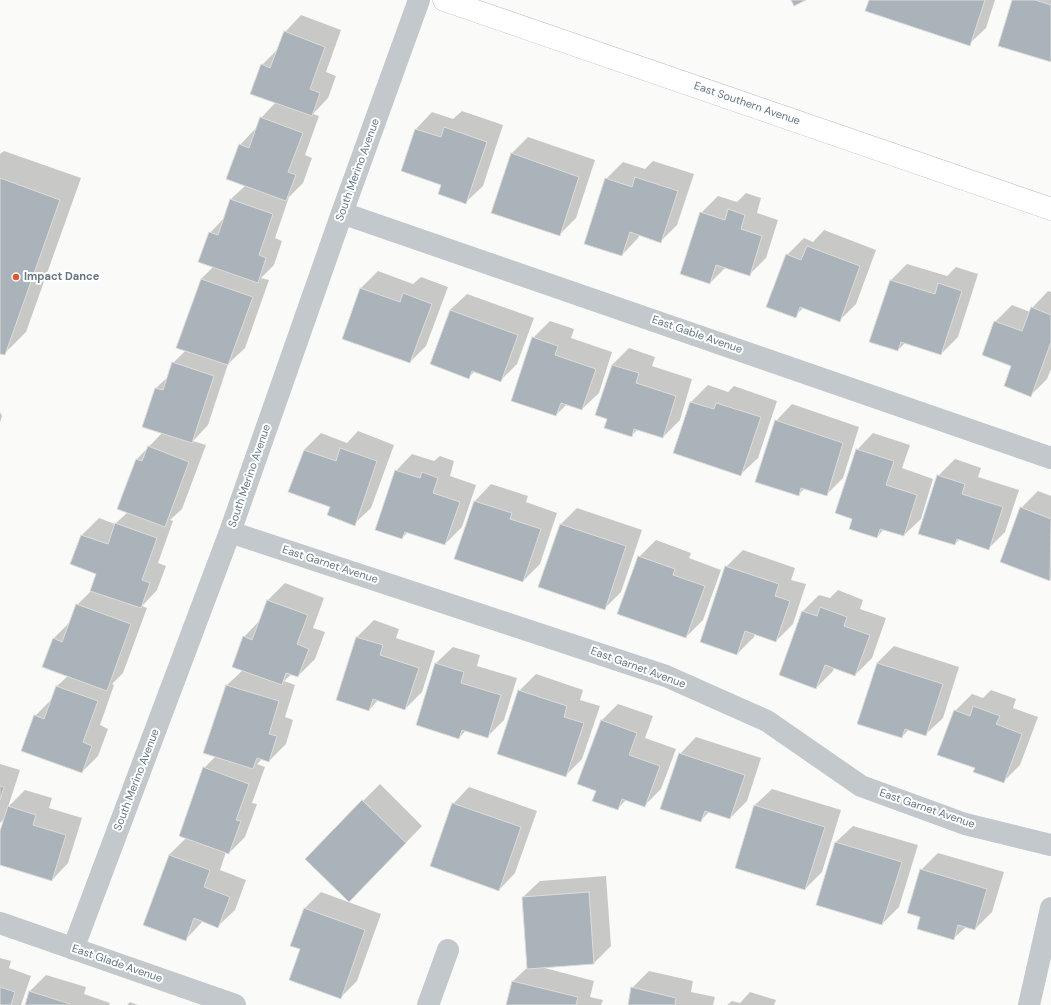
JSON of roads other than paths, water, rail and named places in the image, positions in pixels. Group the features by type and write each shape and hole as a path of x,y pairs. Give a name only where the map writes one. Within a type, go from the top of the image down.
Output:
{"main road":[{"name":"East Southern Avenue","path":"444,0 1051,209"}],"street":[{"name":"South Merino Avenue","path":"73,949 230,532 342,213 419,0"},
{"name":"East Gable Avenue","path":"342,213 1051,458"},
{"name":"East Garnet Avenue","path":"230,532 666,676 767,721 861,786 965,824 1051,845"},
{"path":"1029,1005 1051,908"},
{"name":"East Glade Avenue","path":"0,923 235,1005"},
{"path":"428,1005 448,950"}],"place":[{"name":"Impact Dance","path":"16,277"}]}
